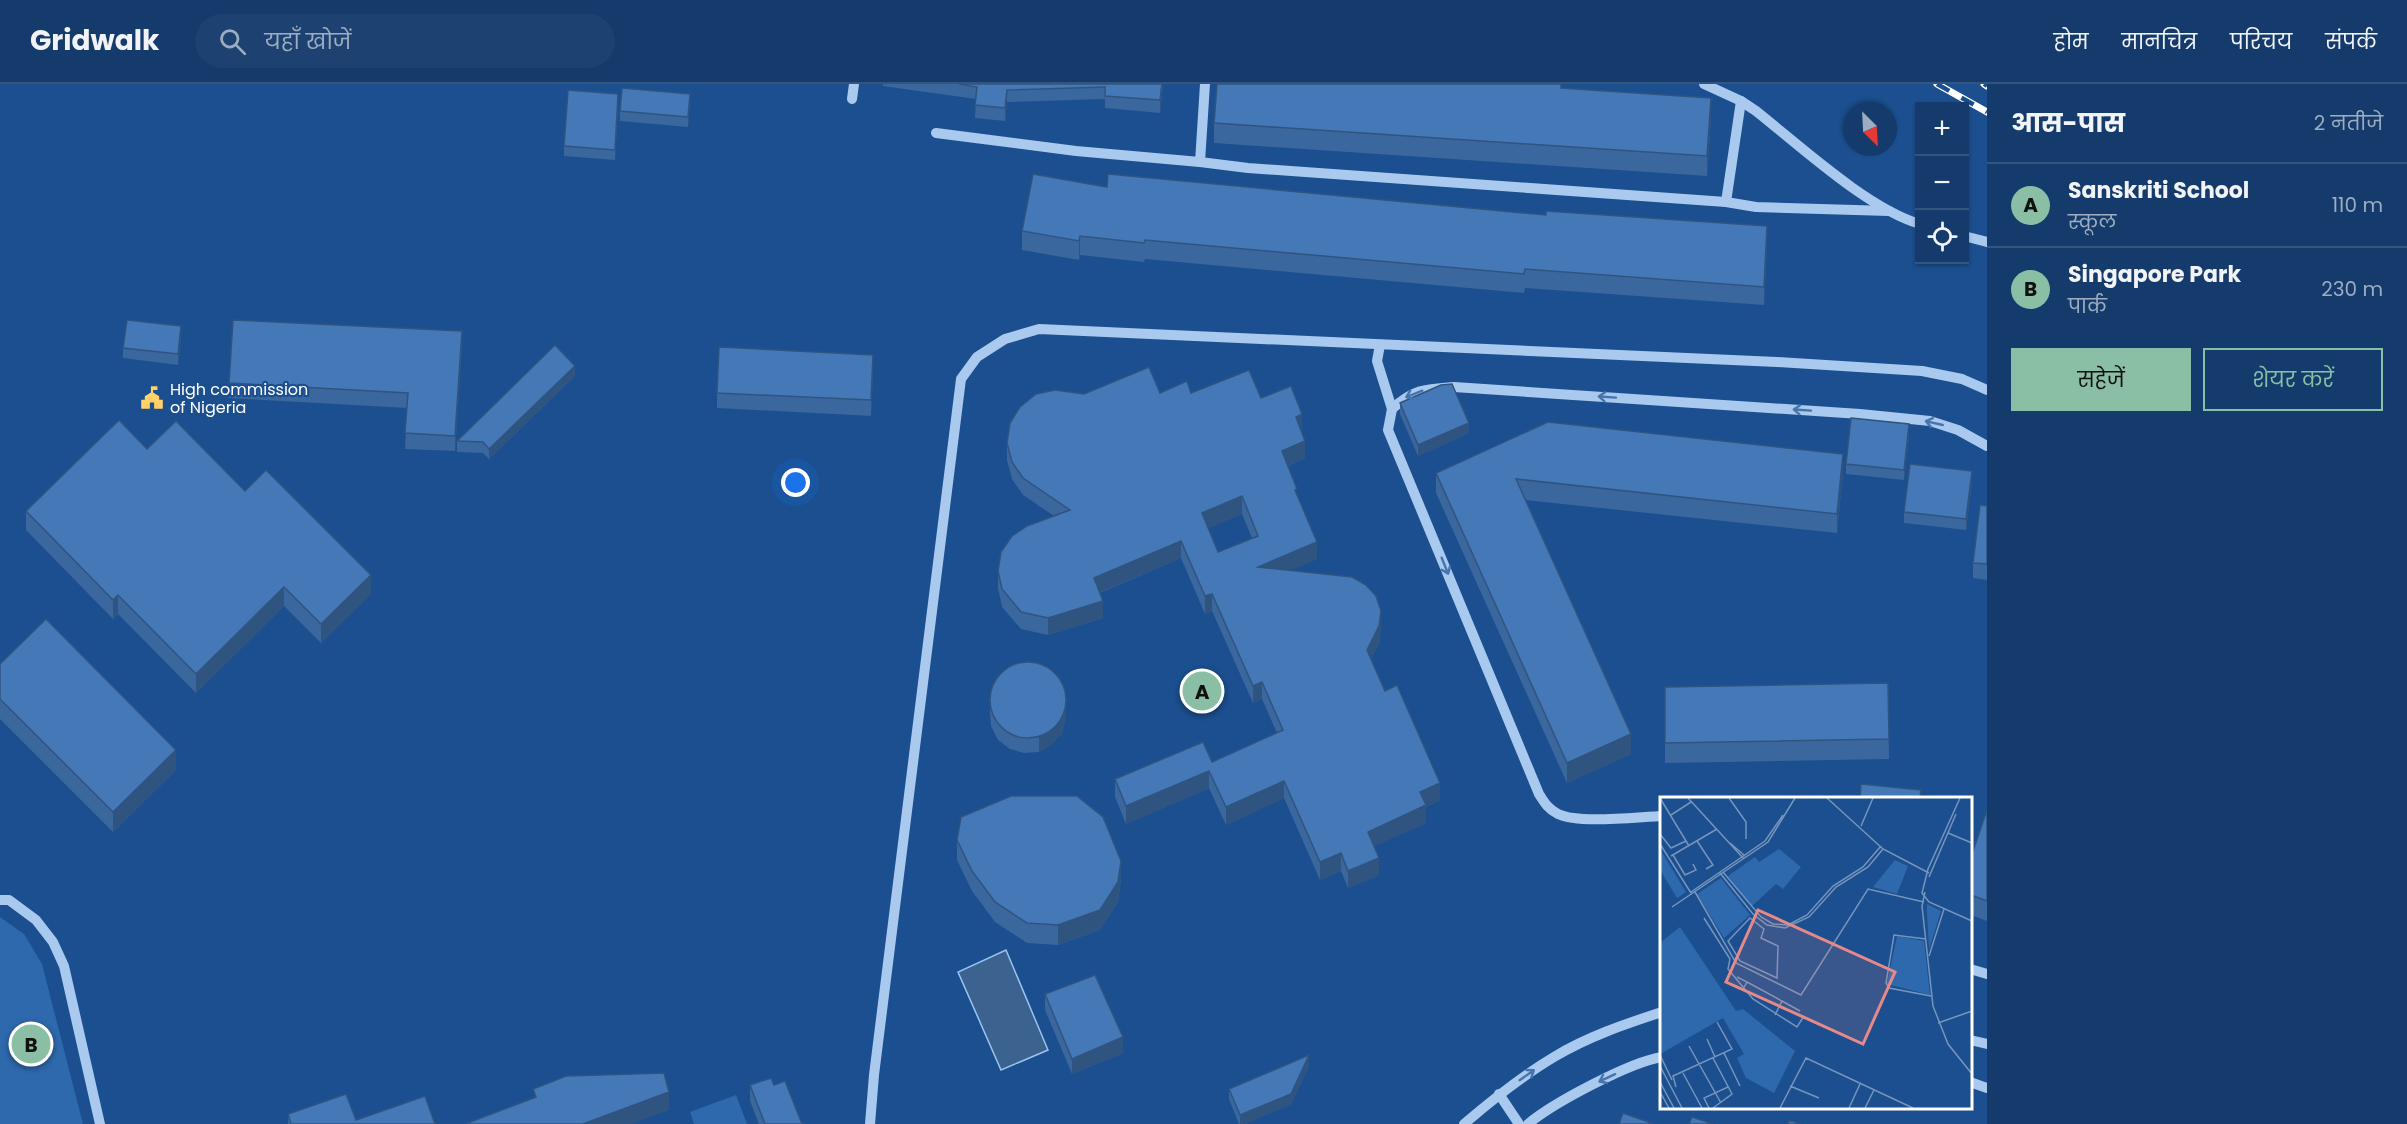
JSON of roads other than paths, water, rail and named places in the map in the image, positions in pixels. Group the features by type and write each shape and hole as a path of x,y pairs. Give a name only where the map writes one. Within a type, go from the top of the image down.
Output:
{"street":[{"path":"852,99 854,84"},
{"path":"1200,162 1205,84"},
{"path":"1704,84 1741,101 1852,186 1889,211 1915,222"},
{"path":"1726,202 1741,101"},
{"path":"936,133 1076,151 1248,168 1726,202 1756,207 1889,211"},
{"path":"1969,237 1987,242"},
{"path":"870,1124 961,379 977,357 1005,339 1039,329 1777,362 1922,371 1962,379 1987,390"},
{"path":"1380,345 1377,361 1392,409 1389,430 1539,794 1546,806 1558,814 1577,819 1660,816"},
{"path":"1392,409 1408,394 1454,387 1860,414 1930,421 1958,430 1987,446"},
{"path":"0,900 9,900 36,920 53,942 64,966 100,1124"},
{"path":"1972,969 1987,974"},
{"path":"1464,1124 1499,1094 1555,1056 1615,1028 1660,1013"},
{"path":"1972,1040 1987,1044"},
{"path":"1528,1124 1538,1115 1603,1080 1660,1057"},
{"path":"1972,1082 1987,1088"},
{"path":"1499,1094 1520,1124"}],"railway":[{"path":"1937,84 1987,112"}],"place":[{"name":"High commission of Nigeria","path":"152,398"},
{"name":"Sanskriti School","path":"1202,691"},
{"name":"Singapore Park","path":"31,1044"}]}
